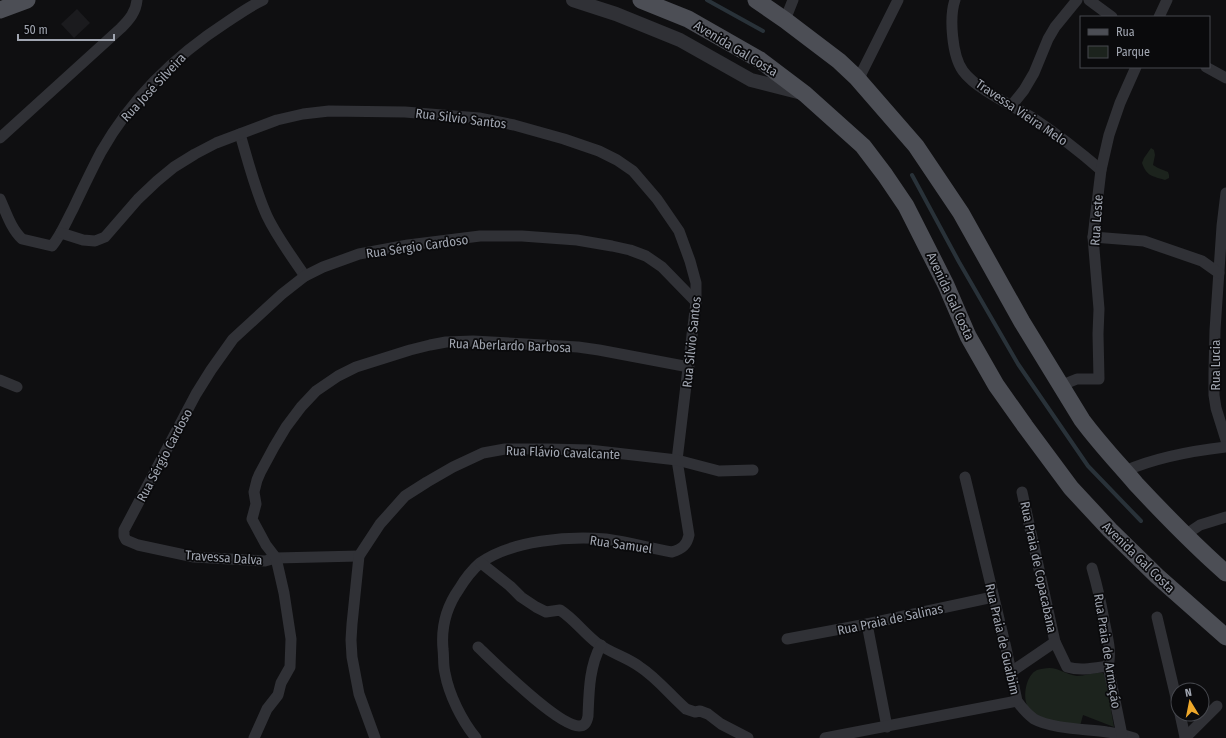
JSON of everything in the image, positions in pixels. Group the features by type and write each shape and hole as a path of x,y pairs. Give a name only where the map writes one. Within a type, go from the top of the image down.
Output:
{"main road":[{"path":"0,10 27,0"},
{"name":"Avenida Gal Costa","path":"641,0 688,19 760,60 805,94 863,146 890,181 906,206 946,285 968,336 996,385 1025,426 1071,488 1110,530 1157,576 1226,637"},
{"path":"756,0 839,61 856,77 916,146 957,207 1022,322 1062,385 1082,420 1124,471 1185,535 1226,573"}],"street":[{"path":"0,138 121,28 135,10 137,0"},
{"name":"Rua José Silveira","path":"0,199 18,236 22,239 52,246 61,234 101,153 116,127 130,108 184,53 205,36 263,0"},
{"path":"573,0 616,14 680,40 751,80 805,94"},
{"path":"785,20 793,0"},
{"path":"861,83 861,74 898,0"},
{"name":"Travessa Vieira Melo","path":"955,0 953,6 952,23 954,47 957,61 963,71 980,86 1059,136 1101,170"},
{"path":"1012,105 1024,90 1034,72 1048,39 1055,27 1077,0"},
{"path":"1089,0 1111,16"},
{"path":"1159,16 1167,0"},
{"name":"Rua Leste","path":"1062,385 1077,379 1099,379 1099,309 1093,237 1101,170 1109,135 1120,103 1136,68"},
{"path":"1208,68 1226,78"},
{"name":"Rua Silvio Santos","path":"61,234 83,240 95,240 105,237 138,198 174,167 216,143 277,120 302,114 329,112 405,112 479,118 514,124 564,139 617,160 633,172 657,199 679,231 696,283 696,302 677,460 689,534 688,540 682,549 672,552"},
{"path":"240,134 267,217 281,241 305,276"},
{"name":"Rua Lucia","path":"1226,193 1215,330 1214,395 1226,440"},
{"name":"Rua Sérgio Cardoso","path":"126,540 124,530 196,394 233,339 282,294 305,276 323,267 358,254 401,246 480,236 522,236 577,240 630,250 646,256 662,267 696,302"},
{"path":"1093,237 1144,241 1202,261 1219,273"},
{"name":"Rua Aberlardo Barbosa","path":"254,738 267,708 278,695 281,683 290,667 291,639 284,593 276,558 266,545 252,519 256,504 254,492 260,473 286,427 301,406 316,391 338,376 385,357 446,342 472,341 592,349 689,367"},
{"path":"0,380 17,387"},
{"path":"1124,471 1164,457 1226,447"},
{"name":"Rua Flávio Cavalcante","path":"374,738 359,694 352,657 352,624 359,556 380,524 405,496 453,467 483,454 505,449 589,450 677,460 719,471 753,470"},
{"name":"Rua Praia de Guaibim","path":"965,477 1017,702 1028,714 1043,722 1073,728 1122,734 1134,738"},
{"name":"Rua Praia de Copacabana","path":"1022,492 1056,642 1067,667 1083,669 1108,666"},
{"path":"1185,535 1200,525 1225,520"},
{"name":"Rua Samuel","path":"476,738 466,724 456,705 445,674 442,643 444,624 451,600 464,581 481,563 509,549 532,543 563,538 608,540 672,552"},
{"name":"Travessa Dalva","path":"126,540 138,545 194,557 266,561 276,558 359,556"},
{"path":"1203,553 1226,561"},
{"path":"481,563 510,586 521,597 536,607 546,612 560,610 569,616 588,635 601,645 632,661 642,668 686,709 708,714 721,724 748,738"},
{"name":"Rua Praia de Armaçáo","path":"1092,568 1110,647 1110,660 1108,666 1122,734"},
{"name":"Rua Praia de Salinas","path":"787,639 867,624 993,597"},
{"path":"1157,617 1172,682"},
{"path":"867,624 887,726"},
{"path":"1011,672 1056,642"},
{"path":"478,647 528,694 542,705 566,722 580,726 584,725 588,716 590,675 597,652 601,645"},
{"path":"825,738 1017,702"},
{"path":"1185,738 1217,706"},
{"path":"1182,722 1185,738"}],"shaded area":[{"path":"77,9 90,23 74,38 61,24"}],"green space":[{"path":"1151,148 1154,150 1155,155 1153,165 1168,172 1169,178 1165,180 1154,177 1144,168 1142,163"},
{"path":"1049,668 1077,676 1103,673 1105,676 1114,727 1083,715 1080,726 1049,721 1038,716 1032,711 1028,707 1025,698 1028,681 1030,676 1037,670"}],"waterway":[{"path":"707,0 763,31"},
{"path":"912,175 959,262 1018,364 1088,466 1141,521"}]}
